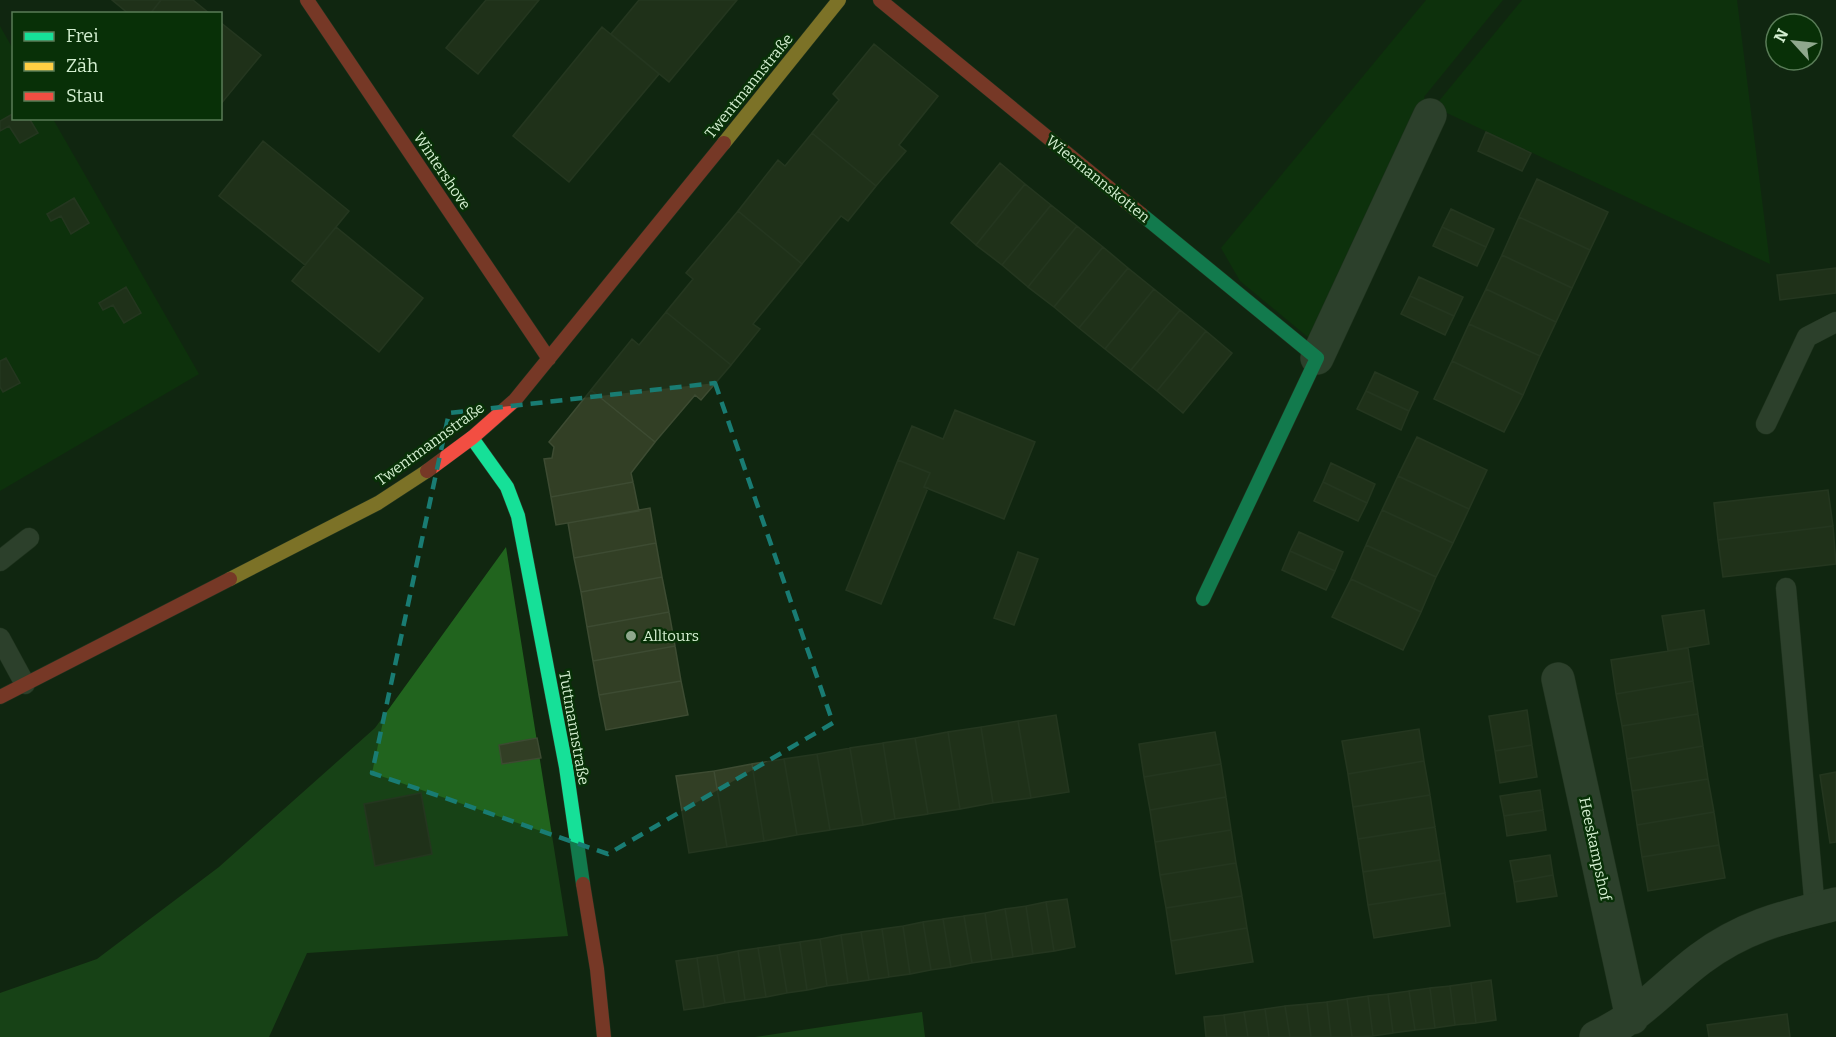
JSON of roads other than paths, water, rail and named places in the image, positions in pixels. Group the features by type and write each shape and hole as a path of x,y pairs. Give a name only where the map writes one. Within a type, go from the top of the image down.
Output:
{"street":[{"name":"Wintershove","path":"308,0 549,359"},
{"name":"Twentmannstraße","path":"0,697 378,503 472,438 504,411 549,359 839,0"},
{"name":"Wiesmannskotten","path":"880,0 1317,358"},
{"path":"1203,599 1430,116"},
{"name":"Tuttmannstraße","path":"472,438 507,487 518,516 566,767 595,949 604,1037"},
{"name":"Heeskampshof","path":"1558,680 1632,1018"},
{"path":"1596,1037 1632,1018 1699,960 1733,936 1775,919 1826,907"}],"lane":[{"path":"1766,424 1807,337 1836,322"},
{"path":"0,561 29,538"},
{"path":"1786,588 1826,907"},
{"path":"0,638 25,684"}],"place":[{"name":"Alltours","path":"631,636"}]}
